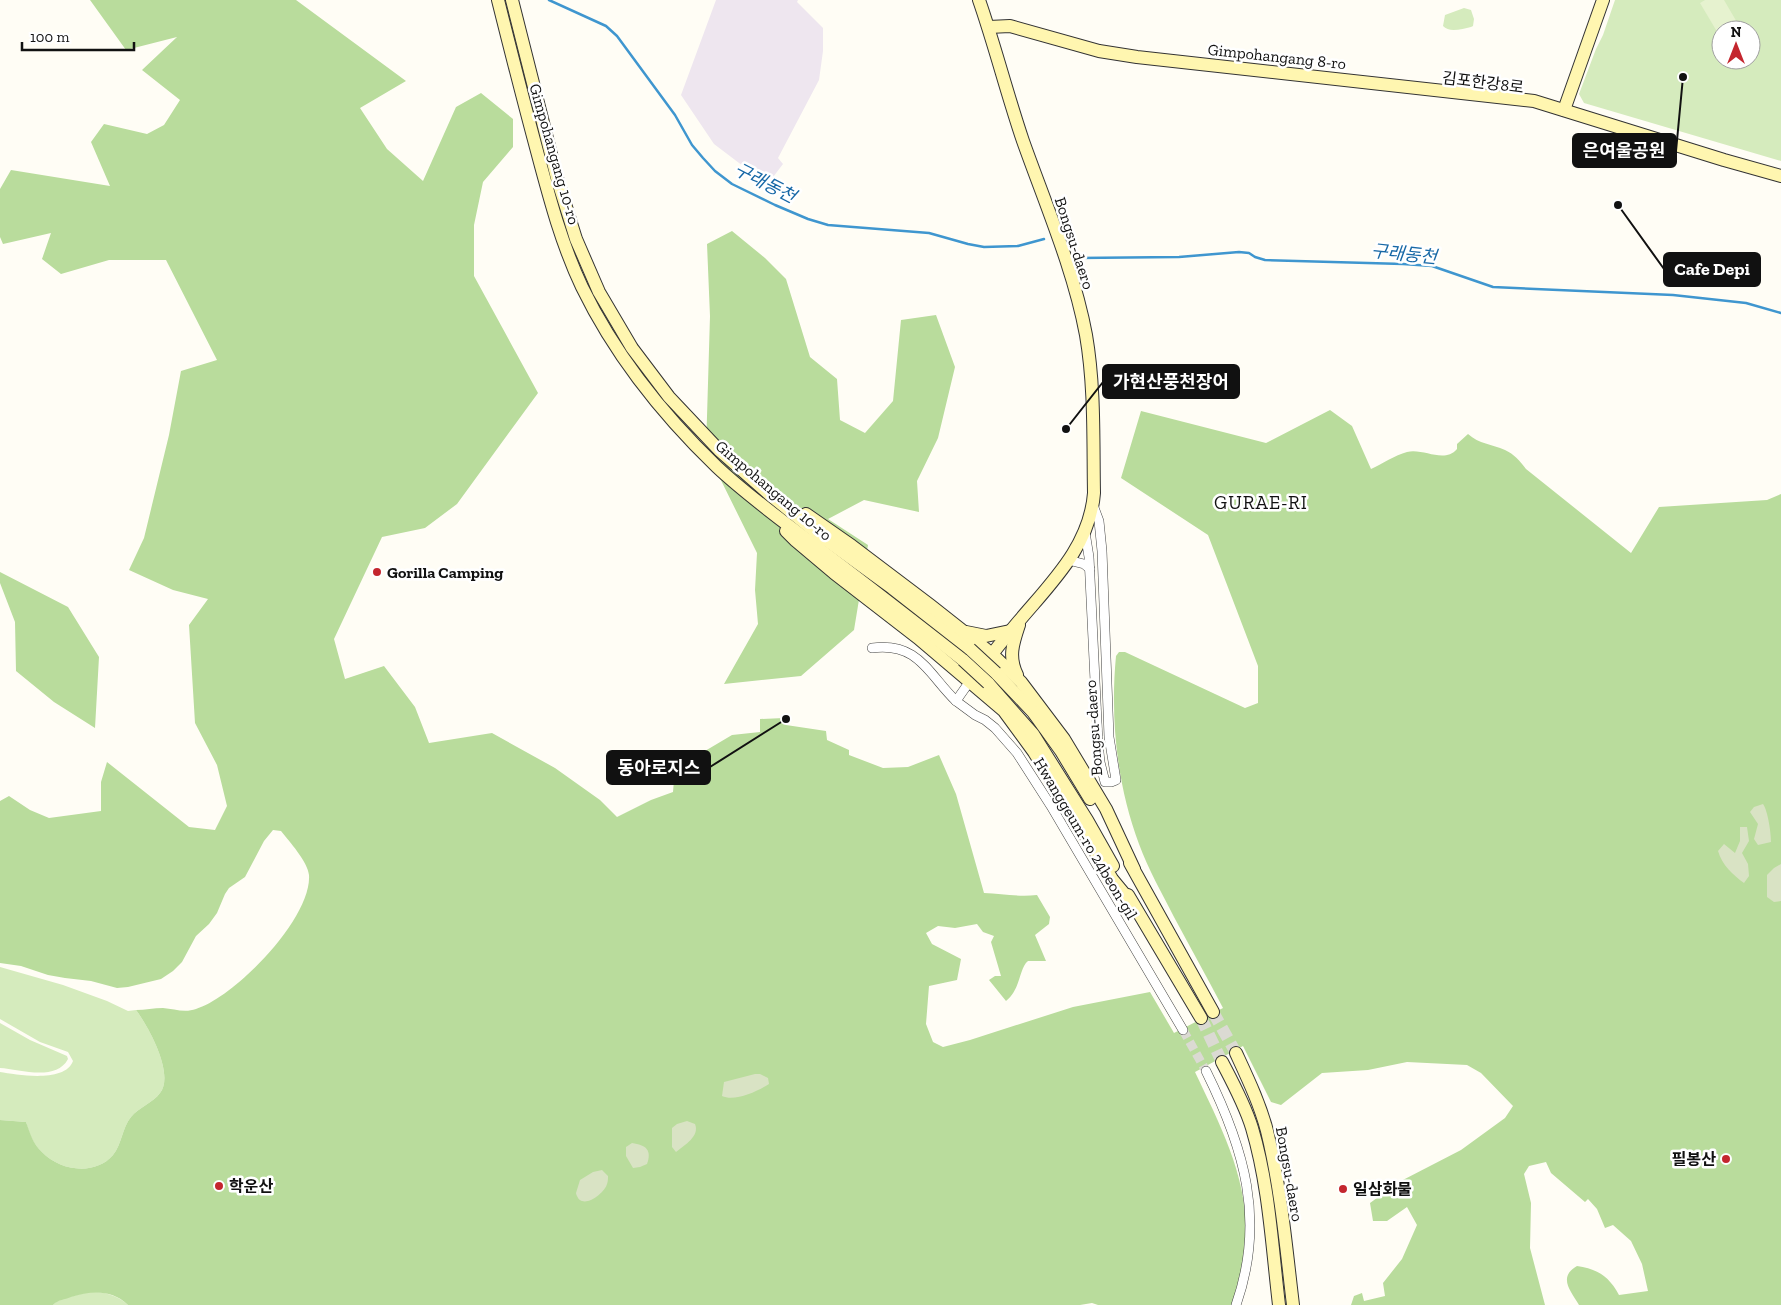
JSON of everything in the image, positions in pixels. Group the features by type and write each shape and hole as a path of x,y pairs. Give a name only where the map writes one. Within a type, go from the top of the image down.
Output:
{"street":[{"name":"Gimpohangang 10-ro","path":"498,0 552,208 565,247 605,330 642,385 658,405 718,468 822,537 892,588 966,654"},
{"name":"Gimpohangang 10-ro","path":"512,0 557,178 576,239 599,292 632,348 669,398 764,498"},
{"name":"Bongsu-daero","path":"970,681 1045,591 1068,560 1085,532 1093,505 1092,403 1086,334 1070,273 1003,80 979,0"},
{"path":"1564,110 1603,0"},
{"name":"Gimpohangang 8-ro","path":"988,27 1010,26 1099,51 1137,57 1534,101 1781,176"},
{"path":"764,498 808,515 852,546 992,654 1021,682"},
{"path":"764,498 796,541 834,574 918,638 1004,711 1034,752 1112,879 1131,902"},
{"name":"Bongsu-daero","path":"1085,532 1090,569 1098,743 1105,782 1111,782 1116,780 1109,737 1102,551 1099,521 1093,505"},
{"path":"1085,532 1094,539 1102,551"},
{"path":"1068,560 1084,564 1090,569"},
{"path":"1020,619 1011,658 1016,674 1064,739 1106,809 1134,869"},
{"path":"963,631 986,636 1010,631"},
{"name":"Hwanggeum-ro 24beon-gil","path":"872,648 894,647 911,654 924,664 956,701 995,728 1017,753 1051,806 1183,1030"},
{"name":"Bongsu-daero","path":"966,654 1033,712 1055,743 1134,869 1213,1012"},
{"name":"Bongsu-daero","path":"992,678 1050,759 1087,820 1131,902 1200,1018"},
{"path":"956,701 970,681"},
{"name":"Bongsu-daero","path":"1236,1053 1257,1100 1269,1139 1279,1193 1293,1305"},
{"name":"Bongsu-daero","path":"1222,1062 1240,1096 1252,1126 1259,1153 1265,1184 1279,1305"},
{"path":"1206,1071 1232,1128 1242,1160 1248,1192 1249,1246 1244,1278 1236,1305"}],"shaded area":[{"path":"716,0 798,0 797,2 823,28 823,51 819,80 778,158 783,164 770,181 743,166 714,144 681,95"}],"green space":[{"path":"90,0 296,0 406,81 360,108 387,149 423,181 456,107 481,93 513,119 513,147 483,182 474,225 474,276 538,393 457,504 425,528 382,537 334,639 345,679 384,666 415,707 429,743 492,733 555,768 600,800 617,817 651,800 673,792 674,780 705,751 732,735 760,732 760,719 784,718 786,725 826,731 827,740 849,750 849,755 883,768 908,767 939,755 956,794 984,893 1017,896 1037,895 1050,917 1049,924 1035,935 1046,961 1028,961 1025,964 1014,991 1006,1001 989,980 995,976 1001,976 991,942 994,936 983,932 977,924 955,928 938,926 926,933 932,944 961,959 957,980 929,986 926,1024 933,1042 943,1047 1073,1007 1150,992 1174,1033 1223,1008 1151,872 1131,822 1120,775 1117,752 1114,704 1116,656 1119,652 1125,652 1245,708 1258,703 1258,666 1208,535 1121,478 1141,411 1266,443 1330,410 1352,426 1371,469 1407,452 1413,451 1440,455 1452,453 1457,449 1457,444 1468,434 1477,440 1511,454 1526,469 1631,553 1659,507 1767,500 1781,494 1781,1305 1579,1305 1569,1289 1567,1279 1571,1270 1577,1266 1602,1274 1619,1295 1648,1291 1642,1264 1631,1241 1613,1225 1605,1228 1597,1209 1588,1199 1585,1202 1551,1173 1546,1162 1529,1166 1524,1174 1531,1203 1530,1248 1545,1305 1351,1305 1354,1296 1362,1293 1364,1301 1385,1296 1383,1283 1402,1259 1417,1225 1407,1207 1387,1221 1373,1221 1370,1203 1399,1182 1461,1150 1505,1118 1513,1106 1481,1073 1467,1065 1407,1062 1368,1070 1322,1073 1281,1105 1271,1102 1243,1046 1195,1072 1231,1152 1242,1194 1246,1238 1241,1272 1232,1305 1098,1305 1092,1303 1080,1305 128,1305 115,1296 108,1294 86,1293 59,1301 53,1305 0,1305 0,1120 26,1122 32,1138 42,1152 49,1158 68,1167 87,1168 106,1162 116,1151 131,1117 157,1096 164,1085 164,1074 158,1050 136,1010 163,1008 184,1011 192,1010 212,1002 231,989 250,973 285,933 307,893 309,875 302,858 281,831 273,830 264,841 245,877 229,888 217,913 209,924 196,936 182,962 161,979 117,988 91,981 48,975 21,966 0,963 0,801 9,796 30,810 49,818 101,811 101,782 107,762 189,827 215,830 227,806 217,765 195,723 189,625 208,599 173,590 129,570 144,538 169,435 181,371 217,360 166,260 109,260 61,274 42,259 51,233 3,244 0,237 0,189 11,170 110,186 91,142 104,124 147,134 164,125 180,100 142,70 177,37 126,50"},
{"path":"1615,0 1781,0 1781,161 1584,103 1579,94"},
{"path":"1705,0 1724,0 1736,20 1711,20 1711,22 1700,3"},
{"path":"1464,8 1471,10 1474,19 1473,26 1452,30 1443,26 1445,15"},
{"path":"732,231 765,258 786,279 810,357 837,379 840,420 865,433 893,401 901,320 936,315 955,367 938,438 917,481 919,512 864,500 828,519 868,545 854,630 801,676 724,684 758,624 755,590 757,553 706,450 710,316 707,244"},
{"path":"0,572 68,607 99,657 95,728 54,702 16,671 15,622 0,583"},
{"path":"1763,804 1768,817 1771,842 1758,845 1754,839 1758,824 1750,812 1754,807"},
{"path":"1740,827 1747,827 1749,841 1742,853 1748,864 1749,876 1744,883 1728,869 1718,851 1724,844 1735,853 1740,841"},
{"path":"1781,864 1781,901 1774,902 1767,897 1767,875"},
{"path":"0,967 63,985 128,1011 136,1010 153,1038 162,1063 164,1085 157,1096 131,1117 116,1151 106,1162 87,1168 68,1167 49,1158 42,1152 30,1134 26,1122 0,1120 0,1072 29,1076 51,1075 68,1068 73,1061 68,1052 40,1042 0,1019"},
{"path":"0,1023 30,1040 67,1056 68,1059 62,1066 46,1072 27,1072 0,1068"},
{"path":"755,1074 768,1078 769,1084 740,1097 722,1096 724,1082"},
{"path":"687,1121 695,1124 694,1136 676,1152 672,1147 672,1128 677,1124"},
{"path":"632,1143 647,1149 649,1155 647,1164 633,1168 626,1156 626,1147"},
{"path":"602,1170 608,1176 606,1187 603,1191 592,1200 583,1201 579,1199 576,1193 580,1180 593,1172"},
{"path":"88,1292 109,1294 128,1305 53,1305 58,1300"}],"waterway":[{"name":"구래동천","path":"549,0 606,26 617,36 675,115 692,145 715,171 732,184 775,205 828,225 929,233 984,247 1018,246 1044,239"},
{"name":"구래동천","path":"1070,233 1077,258 1179,257 1239,252 1249,253 1265,260 1432,266 1493,287 1673,295 1746,303 1781,313"}],"tunnel":[{"path":"1213,1012 1236,1053"},
{"path":"1201,1018 1222,1062"},
{"path":"1183,1030 1206,1071"}],"place":[{"name":"은여울공원","path":"1683,77"},
{"name":"Cafe Depi","path":"1618,205"},
{"name":"가현산풍천장어","path":"1066,429"},
{"name":"Gorilla Camping","path":"377,572"},
{"name":"동아로지스","path":"786,719"},
{"name":"필봉산","path":"1726,1159"},
{"name":"학운산","path":"219,1186"},
{"name":"일삼화물","path":"1343,1189"}],"district":[{"name":"GURAE-RI","path":"1261,502"}]}
